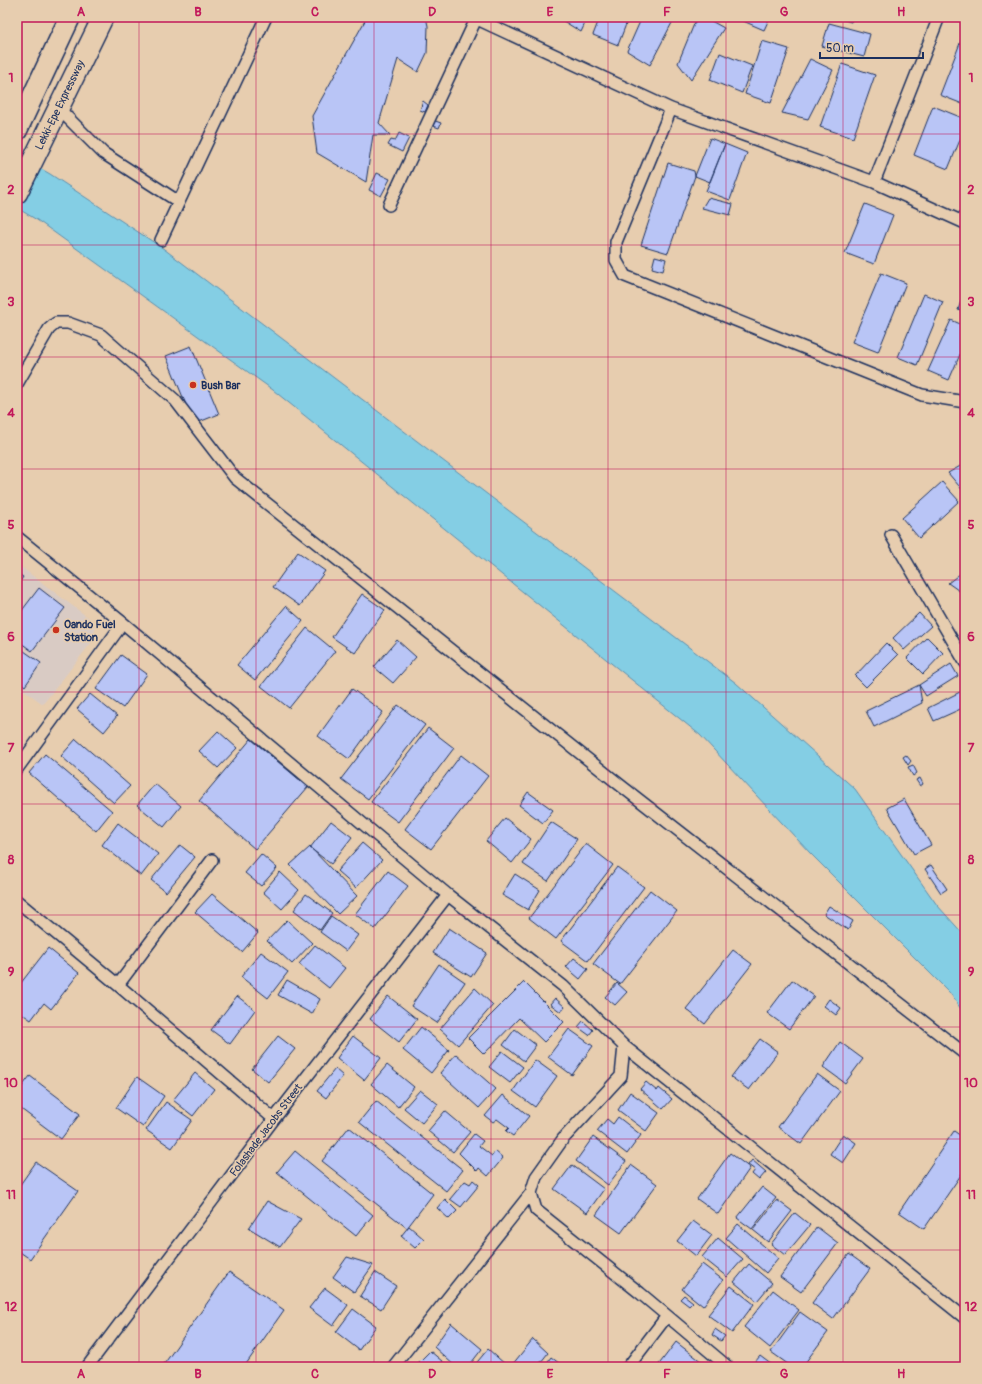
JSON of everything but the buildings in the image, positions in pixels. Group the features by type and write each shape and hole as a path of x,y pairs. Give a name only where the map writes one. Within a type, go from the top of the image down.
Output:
{"highway":[{"path":"17,129 70,17"},
{"name":"Lekki-Epe Expressway","path":"17,193 103,17"}],"street":[{"path":"161,240 266,17"},
{"path":"874,182 939,17"},
{"path":"389,205 477,18 671,109 874,182 965,223"},
{"path":"58,108 103,153 179,202"},
{"path":"671,109 616,242 616,260 625,276 922,395 965,402"},
{"path":"17,384 49,329 56,323 68,323 101,335 175,400 235,478 620,785 965,1054"},
{"path":"890,535 965,662"},
{"path":"17,537 123,623 448,895 563,986 624,1046 965,1318"},
{"path":"17,769 123,623"},
{"path":"118,985 212,860"},
{"name":"Folashade Jacobs Street","path":"87,1367 274,1118 448,895"},
{"path":"17,901 274,1118"},
{"path":"393,1367 531,1193 536,1177 563,1139 621,1076 624,1046"},
{"path":"531,1193 536,1210 728,1367"},
{"path":"628,1367 667,1316"}],"shaded area":[{"name":"Oando Fuel Station","path":"17,564 94,622 95,638 43,704 17,685"}],"water":[{"path":"17,155 50,174 164,249 736,683 855,789 937,905 965,936 965,1015 950,993 810,853 700,735 273,390 37,220 17,208"}],"place":[{"name":"Bush Bar","path":"193,385"},
{"name":"Oando Fuel Station","path":"56,630"}]}
